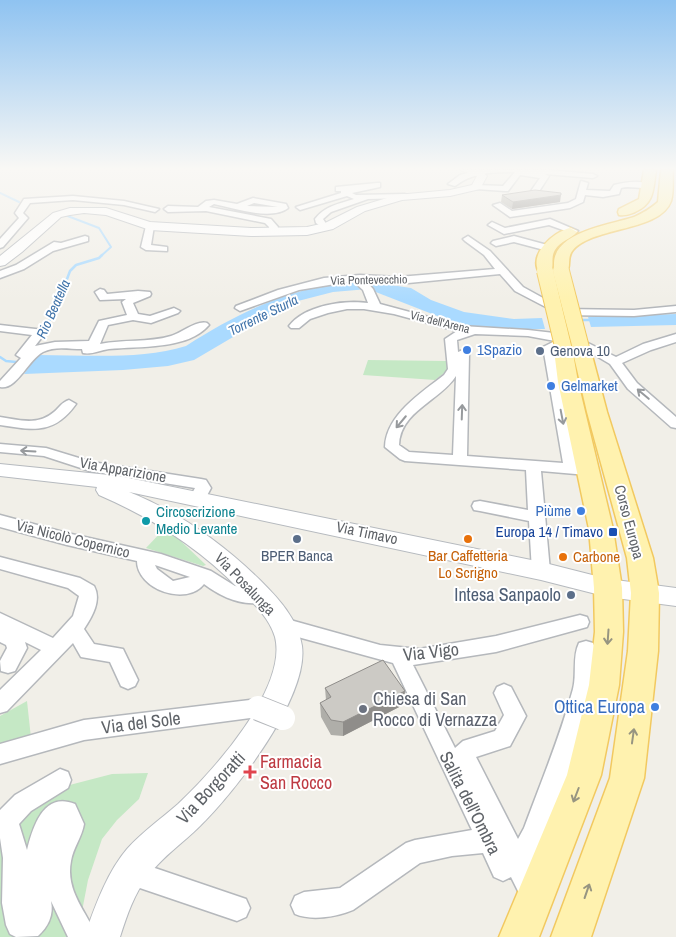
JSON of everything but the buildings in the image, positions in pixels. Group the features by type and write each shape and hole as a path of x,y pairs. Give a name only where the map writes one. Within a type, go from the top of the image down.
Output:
{"main road":[{"path":"0,262 59,214"},
{"path":"115,214 149,228 273,232 321,228 352,214"},
{"path":"548,248 560,238 574,231 618,214"},
{"path":"553,271 560,264 562,255 576,242 649,214"},
{"name":"Corso Europa","path":"519,937 586,766 604,685 609,632 608,588 601,529 579,469 553,271 544,258 548,248"},
{"name":"Corso Europa","path":"562,342 597,412 640,558 660,595 643,652 627,778 571,937"},
{"name":"Via Posalunga","path":"0,470 76,478 159,507 227,562 271,607 283,626"},
{"path":"159,507 194,499"},
{"name":"Via Timavo","path":"194,499 541,570 608,588 660,595"},
{"name":"Via Posalunga","path":"159,507 194,499"},
{"name":"Via Borgoratti","path":"102,937 120,891 138,862 226,777 239,762 266,718 286,676 290,659 289,643 283,626"}],"street":[{"path":"0,245 24,218 20,214"},
{"path":"225,214 268,221 274,227 273,232"},
{"path":"323,225 319,219 324,214"},
{"path":"492,225 504,232 550,222 574,231"},
{"path":"164,249 146,247 149,228 197,230"},
{"path":"468,239 487,254 519,289 561,312 625,313 676,309"},
{"path":"496,243 514,239 548,248"},
{"path":"0,275 20,267 55,246 86,240"},
{"name":"Via Pontevecchio","path":"240,308 261,298 295,287 327,280 403,280 503,271"},
{"path":"357,279 368,289 375,304"},
{"path":"100,292 104,298 146,294 127,302 133,317"},
{"name":"Via dell'Arena","path":"296,326 304,319 319,312 356,304 375,304 473,331 514,332 592,348 615,362"},
{"path":"33,351 51,346 93,344 96,341 101,324 133,317 150,320 174,311"},
{"path":"446,325 451,340 454,369 449,377 396,425 391,438 392,447 405,456 579,469"},
{"path":"33,351 89,350 104,346 152,345 188,335 203,326"},
{"path":"0,328 40,332 33,351 4,383"},
{"path":"451,340 460,334 473,331"},
{"path":"460,460 463,342 472,337 534,338 562,342"},
{"path":"676,338 647,347 615,362 627,382 676,424"},
{"path":"0,421 40,426 58,418 69,404"},
{"name":"Via Apparizione","path":"0,448 55,454 90,466 201,484 203,488 194,499"},
{"path":"533,466 541,570"},
{"path":"480,506 537,517"},
{"name":"Via Nicolò Copernico","path":"0,521 146,557 204,576 222,588 234,593 260,596"},
{"name":"Via Nicolò Copernico","path":"146,557 146,565 150,573 170,588 185,587 196,582"},
{"path":"0,563 74,583 88,592 83,617 74,629 0,704"},
{"path":"0,620 55,648"},
{"name":"Via Vigo","path":"283,626 306,634 399,656 419,657 496,644 580,622"},
{"path":"74,629 88,651 116,655 128,680"},
{"path":"0,633 15,640 17,648 8,665"},
{"path":"510,866 534,836 574,723 584,686 586,649"},
{"name":"Salita dell'Ombra","path":"399,656 489,840 510,866"},
{"path":"504,693 515,716 502,739 471,748 464,753 466,763 510,866 535,900"},
{"name":"Via del Sole","path":"0,754 84,730 258,708 283,718"},
{"path":"60,780 23,803 2,823 12,835 16,864 14,898 16,916 19,925 29,927 40,911 36,886 38,859 49,820 59,812 67,812 73,823 71,832 62,848 58,863 58,880 76,927 84,937"},
{"path":"304,905 344,901 414,852 452,844 489,840"},
{"path":"143,877 237,908"}],"green space":[{"path":"368,360 446,361 448,370 435,380 363,375"},
{"path":"166,527 206,565 203,566 146,548"},
{"path":"27,701 31,738 0,747 0,716"},
{"path":"148,773 139,799 117,820 102,839 88,880 77,937 0,937 0,833 58,788 112,774"}],"water":[{"path":"358,280 411,288 431,300 464,312 514,319 542,318 545,329 492,329 458,324 368,289 333,292 298,301 194,360 168,366 123,370 24,374 38,355 132,355 186,346 247,311 268,302 311,289"},
{"path":"676,314 676,325 591,327 588,317"}],"waterway":[{"name":"Rio Beatella","path":"65,215 99,228 111,247 101,256"},
{"name":"Rio Beatella","path":"34,350 57,306 70,271 76,265 101,256"},
{"name":"Torrente Sturla","path":"577,320 593,320"},
{"name":"Torrente Sturla","path":"0,357 6,361 36,364"}],"place":[{"name":"1Spazio","path":"467,350"},
{"name":"Genova 10","path":"540,351"},
{"name":"Gelmarket","path":"551,386"},
{"name":"Piùme","path":"581,511"},
{"name":"Circoscrizione Medio Levante","path":"146,521"},
{"name":"Europa 14 / Timavo","path":"613,532"},
{"name":"BPER Banca","path":"297,539"},
{"name":"Bar Caffetteria Lo Scrigno","path":"468,539"},
{"name":"Carbone","path":"563,557"},
{"name":"Intesa Sanpaolo","path":"571,595"},
{"name":"Ottica Europa","path":"655,707"},
{"name":"Chiesa di San Rocco di Vernazza","path":"363,709"},
{"name":"Farmacia San Rocco","path":"250,772"}]}
